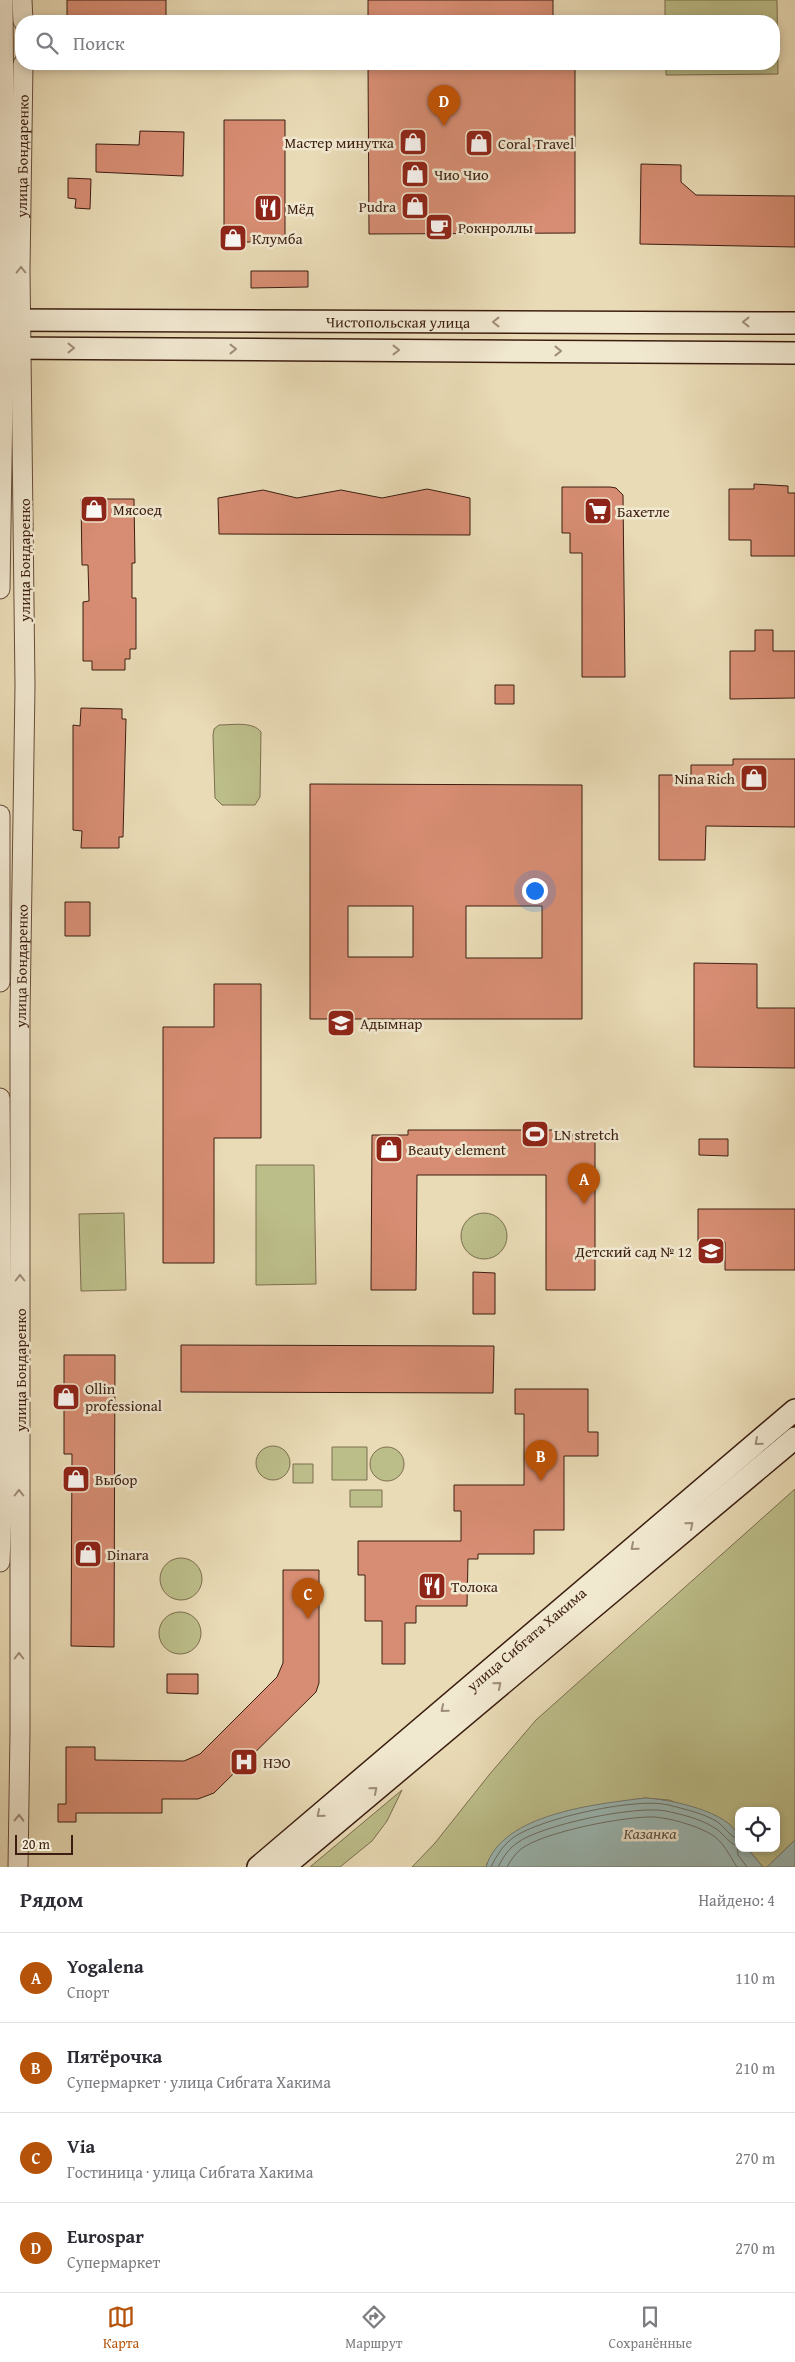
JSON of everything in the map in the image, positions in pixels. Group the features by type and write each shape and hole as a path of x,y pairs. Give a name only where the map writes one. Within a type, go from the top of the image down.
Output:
{"main road":[{"name":"Чистопольская улица","path":"8,319 795,322"},
{"name":"Чистопольская улица","path":"9,348 795,353"},
{"name":"улица Сибгата Хакима","path":"258,1867 795,1410"},
{"name":"улица Сибгата Хакима","path":"284,1867 795,1438"}],"street":[{"name":"улица Бондаренко","path":"3,0 8,319 26,686 20,1014 18,1867"},
{"path":"22,0 23,15"},
{"name":"улица Бондаренко","path":"8,319 23,70"},
{"name":"улица Бондаренко","path":"0,590 9,348"},
{"name":"улица Бондаренко","path":"0,814 0,982"},
{"name":"улица Бондаренко","path":"0,1098 3,1483 0,1562"}],"green space":[{"path":"665,0 777,0 777,15 665,15"},
{"path":"666,70 778,70 778,74 666,75"},
{"path":"219,725 248,725 261,732 260,797 255,805 222,805 215,798 213,735 214,729"},
{"path":"256,1165 314,1165 316,1284 256,1285"},
{"path":"124,1213 126,1290 81,1291 79,1214"},
{"path":"484,1213 497,1217 503,1223 507,1236 503,1249 497,1255 484,1259 471,1255 465,1249 461,1236 465,1223 471,1217"},
{"path":"273,1446 280,1447 285,1451 289,1456 289,1470 285,1475 280,1479 273,1480 266,1479 261,1475 257,1470 256,1463 257,1456 261,1451 266,1447"},
{"path":"332,1447 367,1447 367,1480 332,1480"},
{"path":"387,1447 394,1448 399,1452 403,1457 403,1471 399,1476 394,1480 387,1481 380,1480 375,1476 371,1471 370,1464 371,1457 375,1452 380,1448"},
{"path":"293,1464 313,1464 313,1483 293,1483"},
{"path":"795,1489 795,1840 767,1867 763,1867 750,1852 780,1852 780,1807 735,1807 735,1831 728,1823 669,1800 645,1798 563,1813 487,1863 486,1867 412,1867 435,1843 536,1720"},
{"path":"350,1490 382,1490 382,1507 350,1507"},
{"path":"185,1558 193,1561 199,1567 202,1579 199,1591 193,1597 177,1600 169,1597 163,1591 160,1575 163,1567 169,1561"},
{"path":"184,1612 192,1615 198,1621 201,1633 198,1645 192,1651 176,1654 168,1651 162,1645 159,1629 162,1621 168,1615"},
{"path":"402,1790 387,1821 372,1841 340,1867 310,1867"}],"water":[{"name":"Казанка","path":"645,1798 682,1804 711,1813 724,1820 735,1831 735,1852 750,1852 763,1867 486,1867 495,1849 511,1834 531,1823 578,1808"},
{"path":"795,1840 795,1867 767,1867"}],"building":[{"path":"67,0 166,0 166,15 67,15"},
{"path":"368,0 553,0 553,15 368,15"},
{"path":"368,70 575,70 575,233 369,234"},
{"path":"224,120 285,120 285,242 224,242"},
{"path":"140,131 184,132 183,176 96,172 96,144 139,145"},
{"path":"641,164 681,165 681,182 696,195 795,196 795,247 640,244"},
{"path":"68,178 91,179 90,209 75,208 76,199 68,198"},
{"path":"251,271 308,271 308,287 251,288"},
{"path":"754,484 788,486 788,493 795,493 795,556 751,556 751,540 729,540 729,489 754,489"},
{"path":"562,487 610,487 616,488 623,495 625,677 582,677 582,553 570,553 570,533 562,533"},
{"path":"427,489 470,498 470,535 219,534 218,498 263,490 297,498 341,490 382,498"},
{"path":"81,499 134,499 135,563 132,563 132,598 136,598 136,649 130,649 130,659 125,659 125,670 92,670 92,661 83,661 83,602 89,601 88,565 82,565"},
{"path":"755,630 773,630 773,651 795,651 795,698 730,699 730,651 755,651"},
{"path":"495,685 514,685 514,704 495,704"},
{"path":"81,708 122,709 122,719 126,719 123,837 119,837 119,848 81,848 82,831 73,830 73,725 80,726"},
{"path":"733,759 795,759 795,827 706,826 705,860 659,860 659,775 691,775 691,765 733,765"},
{"path":"310,784 582,785 582,1019 310,1019","holes":["348,906 413,906 413,957 348,957","466,906 542,906 542,958 466,958"]},
{"path":"65,902 90,902 90,936 65,936"},
{"path":"694,963 757,964 757,1008 795,1008 795,1068 694,1067"},
{"path":"214,984 261,984 261,1138 214,1138 214,1263 163,1263 163,1027 214,1027"},
{"path":"408,1130 561,1130 561,1135 595,1135 595,1290 546,1290 546,1175 417,1175 416,1290 371,1290 372,1135 408,1135"},
{"path":"699,1139 728,1139 728,1156 699,1155"},
{"path":"698,1209 795,1209 795,1270 725,1270 725,1242 698,1242"},
{"path":"473,1272 495,1273 495,1314 473,1314"},
{"path":"181,1345 494,1346 493,1393 181,1392"},
{"path":"64,1355 115,1355 114,1647 71,1646 72,1454 64,1454"},
{"path":"515,1389 588,1389 588,1432 598,1432 598,1456 564,1456 564,1530 534,1530 534,1554 478,1554 478,1559 468,1559 467,1606 416,1606 416,1623 405,1623 405,1664 382,1664 382,1621 365,1621 365,1575 358,1575 358,1541 461,1541 461,1511 454,1511 454,1485 524,1485 524,1414 515,1414"},
{"path":"283,1570 319,1570 319,1683 316,1692 214,1793 198,1799 162,1799 162,1813 76,1813 76,1822 58,1822 58,1804 66,1804 66,1747 95,1747 95,1760 184,1761 200,1754 277,1677 283,1663"},
{"path":"167,1674 198,1674 198,1694 167,1693"}],"place":[{"name":"Eurospar","path":"444,126"},
{"name":"Мастер минутка","path":"413,142"},
{"name":"Coral Travel","path":"479,143"},
{"name":"Чио Чио","path":"415,174"},
{"name":"Pudra","path":"415,206"},
{"name":"Мёд","path":"268,208"},
{"name":"Рокнроллы","path":"439,227"},
{"name":"Клумба","path":"233,238"},
{"name":"Мясоед","path":"94,509"},
{"name":"Бахетле","path":"598,511"},
{"name":"Nina Rich","path":"754,778"},
{"name":"Адымнар","path":"341,1023"},
{"name":"LN stretch","path":"535,1134"},
{"name":"Beauty element","path":"389,1149"},
{"name":"Yogalena","path":"584,1204"},
{"name":"Детский сад № 12","path":"711,1251"},
{"name":"Ollin professional","path":"66,1397"},
{"name":"Выбор","path":"76,1479"},
{"name":"Пятёрочка","path":"541,1481"},
{"name":"Dinara","path":"88,1554"},
{"name":"Толока","path":"432,1586"},
{"name":"Via","path":"308,1619"},
{"name":"НЭО","path":"244,1762"}]}
